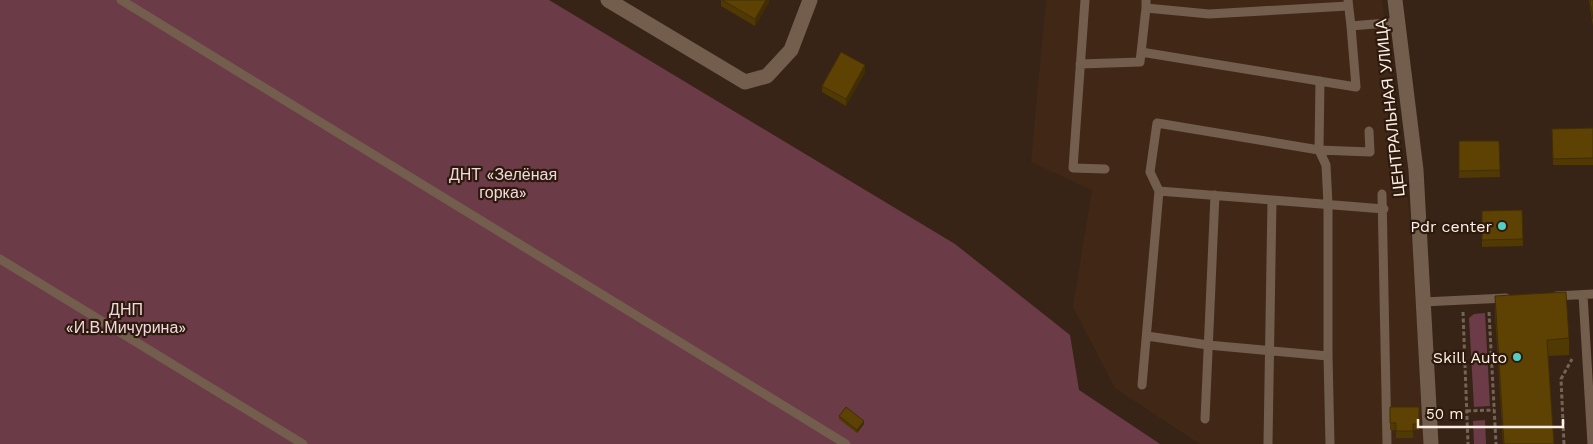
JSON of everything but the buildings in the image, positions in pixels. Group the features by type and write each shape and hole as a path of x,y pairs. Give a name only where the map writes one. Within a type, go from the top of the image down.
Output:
{"street":[{"path":"608,0 745,82 767,76 791,50 810,0"},
{"name":"ЦЕНТРАЛЬНАЯ УЛИЦА","path":"1395,0 1416,170 1431,444"}],"lane":[{"path":"122,0 846,444"},
{"path":"1085,0 1073,168 1106,169"},
{"path":"1080,64 1140,62 1141,52 1146,4 1209,14 1348,3 1356,87 1141,52"},
{"path":"1351,26 1398,22"},
{"path":"1320,81 1318,150 1326,166 1328,204 1330,444"},
{"path":"1142,385 1159,191 1150,172 1157,123 1318,150 1370,152 1369,131"},
{"path":"1159,191 1384,209"},
{"path":"1382,194 1384,209 1387,444"},
{"path":"1205,419 1215,195"},
{"path":"1268,444 1272,200"},
{"path":"0,259 303,444"},
{"path":"1543,297 1593,294"},
{"path":"1583,295 1592,444"},
{"path":"1423,302 1513,298"},
{"path":"1147,336 1208,345 1328,356"}],"path":[{"path":"1489,306 1496,444"},
{"path":"1463,307 1468,444"},
{"path":"1564,444 1561,379 1572,361 1572,352"},
{"path":"1467,411 1494,410"}],"shaded area":[{"path":"1046,0 1382,0 1411,227 1424,444 1200,444 1115,388 1073,307 1092,190 1031,162"}],"green space":[{"name":"ДНТ «Зелёная горка»","path":"0,0 549,0 955,244 1070,335 1079,390 1160,444 0,444"},
{"path":"1485,313 1490,406 1474,407 1469,318 1474,314"},
{"path":"1485,420 1486,444 1474,444 1473,421"}],"place":[{"name":"Pdr center","path":"1502,226"},
{"name":"Skill Auto","path":"1517,357"}],"park label":[{"name":"ДНП «И.В.Мичурина»","path":"126,318"}]}
